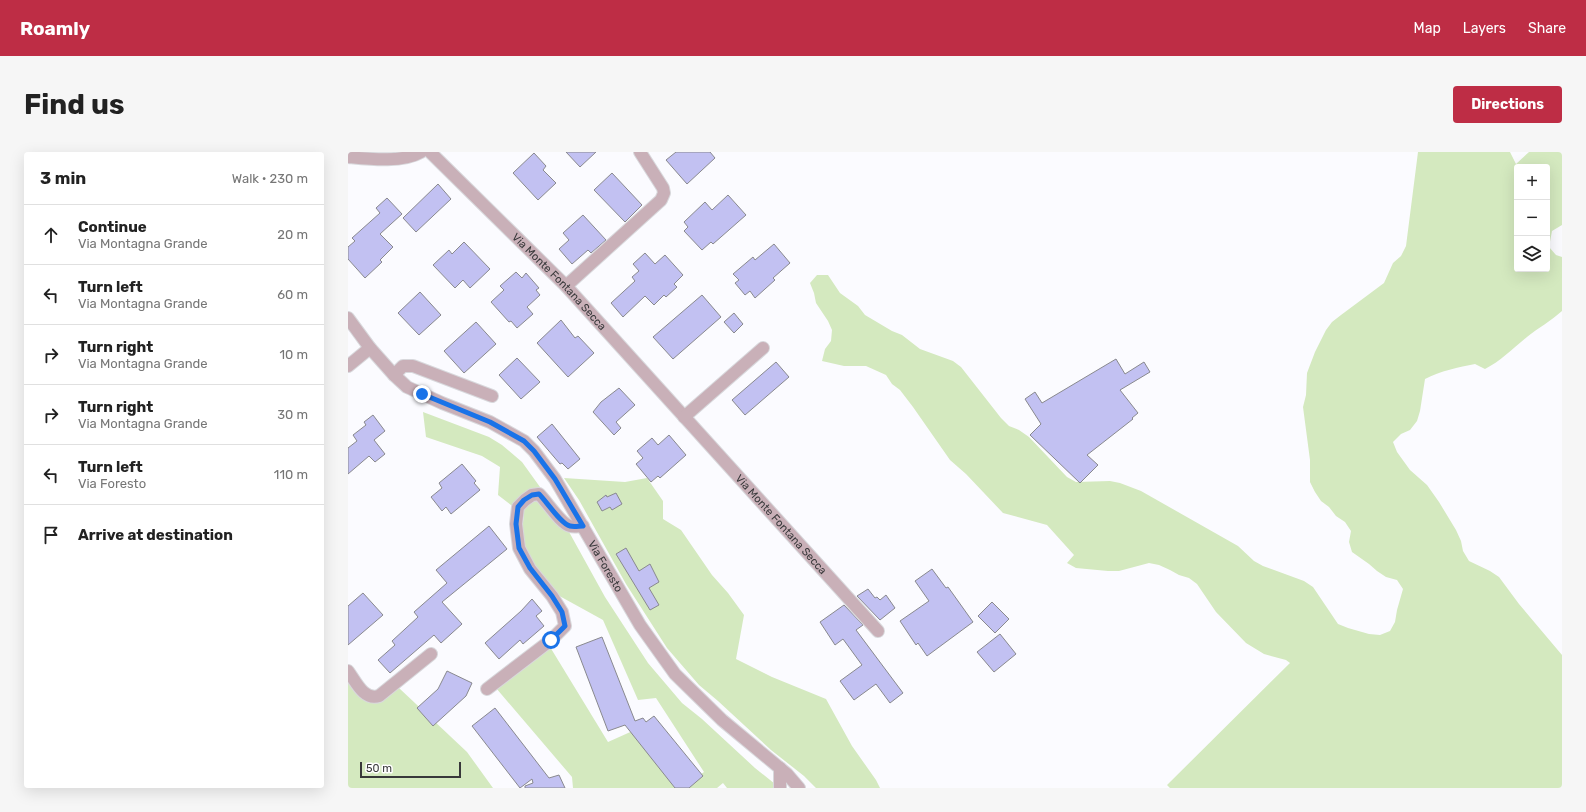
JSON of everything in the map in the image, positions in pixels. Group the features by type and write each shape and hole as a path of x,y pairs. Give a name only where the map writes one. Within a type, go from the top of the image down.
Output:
{"street":[{"path":"348,157 368,159 404,158 421,152"},
{"name":"Via Monte Fontana Secca","path":"430,152 566,286 878,631"},
{"path":"566,286 661,200 664,193 663,188 640,152"},
{"name":"Via Foresto","path":"348,318 370,348 407,387 490,422 524,441 534,451 555,479 640,625 675,674 722,720 780,768 800,788"},
{"path":"348,366 370,348"},
{"path":"684,417 763,348"},
{"path":"394,375 403,366 413,366 492,396"},
{"path":"487,689 551,640 565,626 562,612 552,596 530,568 519,548 516,524 518,507 524,500 532,495 539,494 563,523 571,527 583,526"},
{"path":"348,671 365,694 374,698 380,696 431,654"},
{"path":"780,768 780,788"}],"green space":[{"path":"1418,152 1510,152 1516,164 1514,164 1514,272 1550,272 1550,248 1556,255 1562,257 1562,311 1527,337 1501,359 1485,369 1475,364 1456,368 1425,379 1417,421 1410,430 1401,434 1393,442 1397,452 1410,470 1427,485 1439,502 1456,530 1461,541 1463,551 1469,561 1499,577 1519,604 1562,655 1562,788 1170,788 1167,785 1290,663 1286,660 1264,654 1246,643 1216,612 1197,584 1189,578 1179,575 1159,565 1149,563 1119,571 1076,568 1067,563 1074,555 1047,525 1003,513 966,474 950,460 913,407 900,390 892,384 886,375 866,366 844,366 822,361 825,349 831,341 832,330 816,303 810,283 817,275 828,275 840,293 858,306 865,315 892,331 902,335 920,349 953,361 961,367 1001,418 1009,426 1019,430 1029,437 1067,477 1076,482 1110,481 1141,491 1238,546 1254,561 1263,566 1304,581 1313,587 1338,624 1369,634 1380,635 1390,631 1395,622 1403,589 1397,580 1386,577 1352,552 1349,542 1351,531 1345,522 1336,516 1329,507 1321,501 1315,492 1310,482 1310,460 1303,407 1306,395 1307,373 1326,330 1332,322 1384,283 1393,263 1401,256 1406,246"},
{"path":"1529,152 1562,152 1562,225 1552,231 1550,242 1550,164 1516,164"},
{"path":"423,412 489,437 502,445 522,462 558,512 605,597 648,663 682,703 702,719 755,768 780,788 727,788 723,783 717,788 681,788 704,772 656,698 638,700 603,620 554,593 546,598 528,573 522,529 524,515 498,495 500,467 482,456 426,437"},
{"path":"564,478 625,482 647,478 663,501 663,519 681,530 712,575 728,593 744,615 736,659 772,677 826,699 852,746 880,788 816,788 804,776 771,750 699,685 667,648 626,584 579,500"},
{"path":"547,642 608,742 637,729 678,788 573,788 572,777 496,688"},
{"path":"348,669 356,681 376,692 385,686 399,688 467,752 493,788 348,788"}],"building":[{"path":"566,152 596,152 580,167"},
{"path":"676,152 710,152 715,158 687,184 666,160"},
{"path":"534,153 546,166 543,170 556,183 538,200 513,173"},
{"path":"612,173 642,205 625,222 594,190"},
{"path":"438,184 451,199 416,232 403,218"},
{"path":"728,195 746,215 713,244 711,242 702,250 684,231 688,227 684,222 705,202 712,210"},
{"path":"387,198 402,214 380,234 393,247 380,260 382,262 365,278 348,259 348,247 355,241 352,238 380,213 376,208"},
{"path":"583,215 606,240 591,253 588,250 572,264 559,249 569,240 563,233"},
{"path":"464,242 490,269 470,288 463,280 455,288 433,265 449,250 452,254"},
{"path":"774,244 790,263 773,278 775,280 755,298 750,291 745,295 735,283 739,280 733,274 753,257 755,260"},
{"path":"645,253 655,264 665,255 683,275 674,284 677,287 666,297 664,295 654,305 645,296 623,317 611,303 635,281 632,277 639,271 633,264"},
{"path":"516,272 522,278 526,273 539,288 536,290 540,295 527,307 533,314 517,328 511,321 509,322 491,302 504,290 500,286"},
{"path":"420,292 441,315 419,335 398,313"},
{"path":"702,295 721,317 673,359 653,337"},
{"path":"734,313 743,324 734,333 724,322"},
{"path":"561,320 575,338 578,336 594,353 568,377 537,343"},
{"path":"476,322 496,344 464,373 444,351"},
{"path":"517,358 540,382 521,399 499,375"},
{"path":"1116,359 1125,374 1144,362 1150,372 1120,390 1138,413 1132,418 1133,419 1087,455 1098,465 1080,483 1030,435 1041,424 1025,399 1035,392 1042,403"},
{"path":"776,362 789,377 745,415 732,400"},
{"path":"619,388 635,405 616,422 621,428 614,435 593,412 601,402"},
{"path":"373,415 385,431 374,440 385,454 375,462 369,456 348,474 348,448 357,441 353,435 366,425 364,422"},
{"path":"552,424 580,459 568,469 562,463 560,464 537,437"},
{"path":"669,435 686,455 660,478 658,476 651,482 636,464 643,458 637,451 652,438 658,445"},
{"path":"462,464 476,481 474,483 480,490 451,514 446,507 442,511 431,497 442,488 439,483"},
{"path":"616,493 622,504 612,510 610,507 602,511 597,502 606,495 607,497"},
{"path":"489,526 507,549 442,602 462,624 441,643 434,635 390,673 378,660 395,645 392,641 418,617 414,612 447,583 436,570"},
{"path":"626,548 639,571 650,564 659,582 649,588 659,605 650,610 616,554"},
{"path":"932,569 946,588 948,587 973,622 927,656 918,643 916,645 900,621 929,601 915,581"},
{"path":"868,589 875,598 877,597 880,600 886,595 895,608 880,620 857,596"},
{"path":"363,593 383,615 348,645 348,606"},
{"path":"532,599 542,611 536,616 544,626 523,644 520,640 499,659 485,643 521,611"},
{"path":"992,602 1009,619 995,633 978,616"},
{"path":"844,605 863,625 856,630 903,693 890,703 876,684 854,700 840,681 862,665 843,639 835,645 820,622"},
{"path":"1000,634 1016,654 994,672 977,652"},
{"path":"602,637 635,721 643,718 646,722 654,716 703,776 689,788 675,788 625,725 608,731 576,647"},
{"path":"447,671 472,683 466,696 433,726 417,708 438,689"},
{"path":"495,708 549,778 559,775 565,788 525,788 525,786 533,783 532,779 520,788 472,726"}],"route":[{"path":"422,394 490,422 524,441 534,451 555,479 583,526 571,527 563,523 539,494 532,495 524,500 518,507 516,524 519,548 530,568 552,596 562,612 565,626 551,640"}]}
